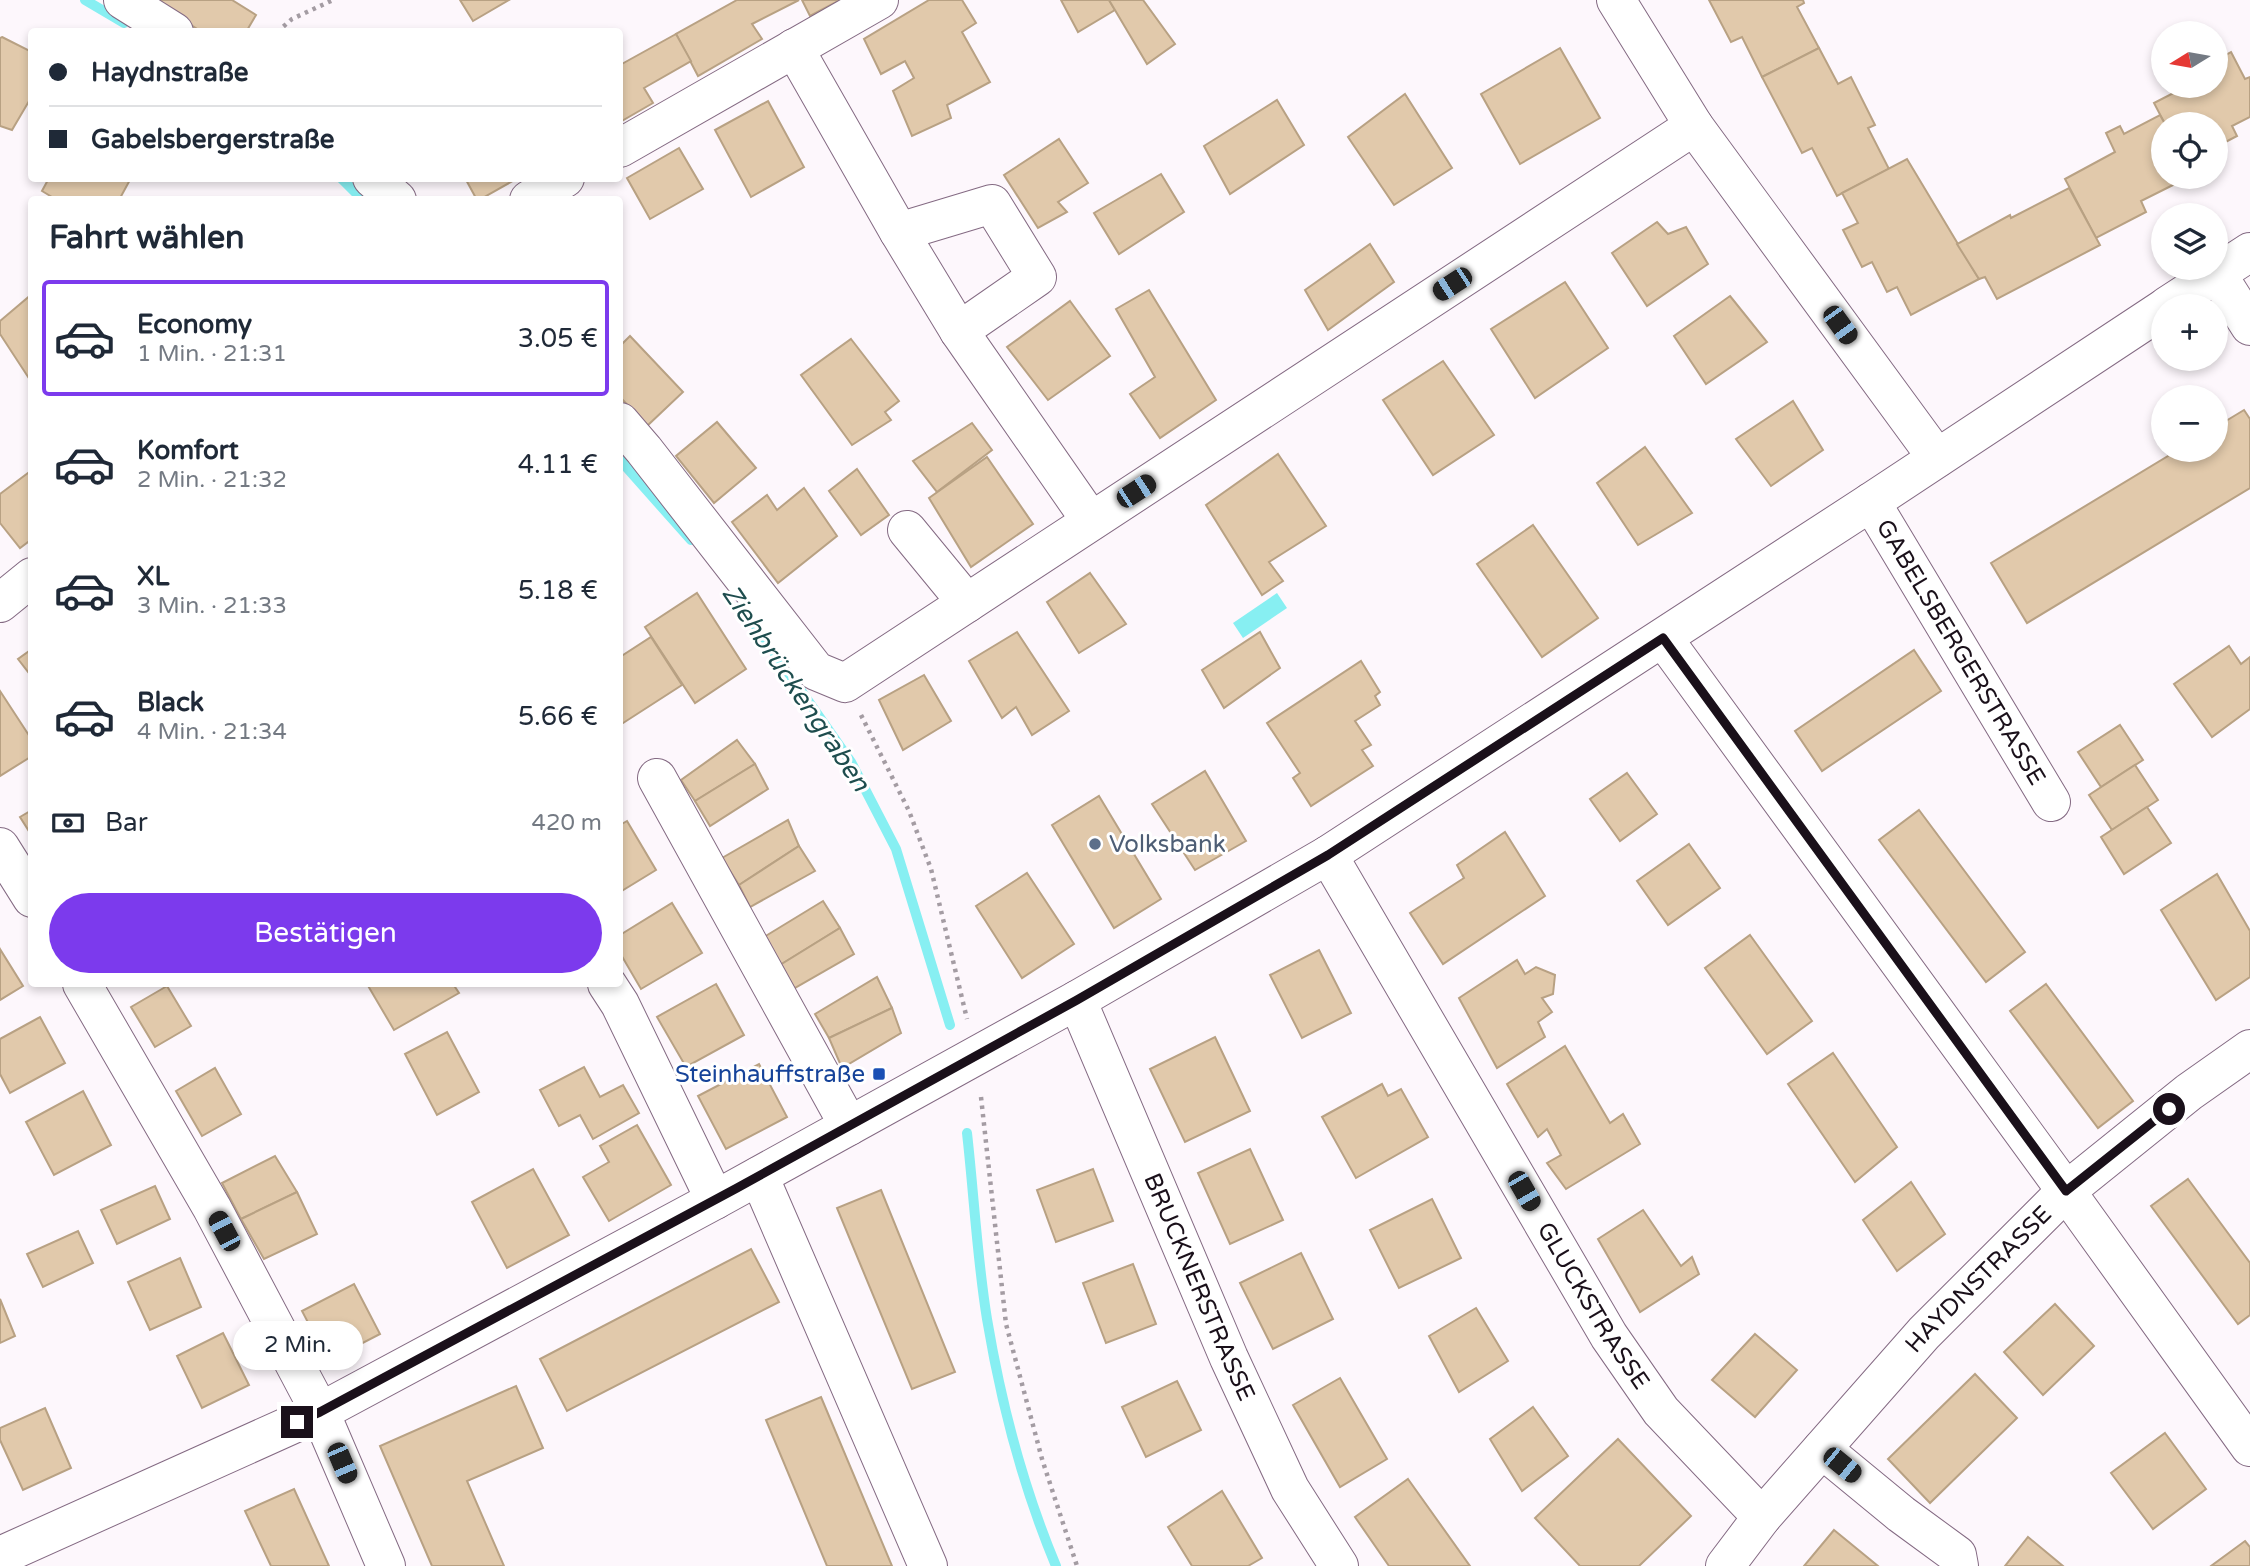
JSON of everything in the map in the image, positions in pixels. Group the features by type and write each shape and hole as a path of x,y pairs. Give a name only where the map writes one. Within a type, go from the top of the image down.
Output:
{"street":[{"path":"123,0 168,28"},
{"path":"623,146 878,0"},
{"path":"1616,0 1694,127 1937,458"},
{"path":"794,48 959,331 1091,521"},
{"path":"623,426 816,671 845,683 1694,127"},
{"path":"377,182 392,196"},
{"path":"535,196 558,182"},
{"path":"899,232 992,204 1037,277 959,331"},
{"name":"GABELSBERGERSTRASSE","path":"2228,267 2250,252"},
{"name":"GABELSBERGERSTRASSE","path":"2186,294 2208,280"},
{"path":"2221,280 2250,326"},
{"name":"GABELSBERGERSTRASSE","path":"0,1556 320,1412 715,1200 1077,1000 1328,855 2151,317"},
{"name":"GABELSBERGERSTRASSE","path":"1871,502 2051,802"},
{"path":"907,530 967,603"},
{"path":"0,603 28,581"},
{"path":"1663,638 2250,1447"},
{"path":"657,778 849,1126"},
{"path":"0,847 28,892"},
{"name":"GLUCKSTRASSE","path":"1328,855 1609,1336 1661,1411 1762,1517"},
{"path":"84,987 212,1208 320,1412 386,1566"},
{"path":"609,987 620,1004 715,1200"},
{"name":"BRUCKNERSTRASSE","path":"1077,1000 1234,1370 1290,1489 1339,1566"},
{"name":"HAYDNSTRASSE","path":"1724,1566 1762,1517 1924,1333 2066,1191 2189,1092 2250,1049"},
{"path":"759,1176 928,1566"},
{"path":"1822,1449 1901,1514 1957,1555 1959,1566"}],"path":[{"path":"282,28 292,19 333,0"},
{"path":"845,683 909,811 931,869 976,1055 1006,1324 1042,1460 1077,1566"}],"water":[{"path":"1277,593 1287,608 1243,638 1233,623"}],"building":[{"path":"152,0 232,0 256,15 248,28 196,28"},
{"path":"460,0 509,0 473,21"},
{"path":"737,0 799,0 752,24 762,39 698,76 676,34"},
{"path":"802,0 840,0 810,16"},
{"path":"929,0 962,0 976,23 962,32 990,82 947,105 951,118 912,136 893,91 914,78 905,61 881,74 864,39"},
{"path":"1061,0 1109,0 1115,10 1078,32"},
{"path":"1109,0 1143,0 1175,44 1147,64"},
{"path":"1709,0 1803,0 1804,3 1797,7 1819,48 1762,77 1742,37 1731,42"},
{"path":"676,34 691,61 644,88 653,103 623,120 623,63"},
{"path":"0,38 28,50 28,103 12,130 0,126"},
{"path":"1560,48 1600,118 1520,164 1481,94"},
{"path":"1819,48 1838,84 1851,77 1875,125 1868,128 1889,169 1837,196 1812,148 1802,153 1762,77"},
{"path":"2231,52 2245,79 2250,77 2250,117 2232,126 2237,136 2228,141 2228,112 2159,112 2154,103 2164,98 2228,98 2228,54"},
{"path":"1405,94 1452,168 1394,205 1348,137"},
{"path":"1277,100 1304,145 1230,194 1204,146"},
{"path":"768,101 804,167 751,197 715,130"},
{"path":"2151,120 2151,189 2165,189 2141,201 2146,212 2096,238 2065,179 2115,152 2106,133 2120,126 2124,134"},
{"path":"1059,139 1088,183 1058,202 1067,212 1038,228 1004,175"},
{"path":"679,148 703,189 650,219 627,178"},
{"path":"1907,159 1979,279 1911,315 1897,287 1887,292 1872,262 1862,267 1843,230 1858,223 1842,193"},
{"path":"1161,174 1184,212 1119,254 1094,213"},
{"path":"47,182 129,182 121,196 50,196 42,191"},
{"path":"467,182 511,182 486,196 475,196"},
{"path":"2069,188 2100,245 1997,299 1985,277 1979,279 1957,244 2010,215 2011,218"},
{"path":"1657,222 1668,234 1686,227 1708,264 1647,306 1612,253"},
{"path":"1370,244 1394,282 1328,330 1305,290"},
{"path":"1565,282 1608,348 1535,398 1491,329"},
{"path":"1149,290 1216,400 1160,438 1130,394 1155,377 1116,309"},
{"path":"1730,296 1767,342 1706,384 1674,336"},
{"path":"28,297 28,377 0,334 0,321"},
{"path":"1070,301 1110,356 1048,400 1007,347"},
{"path":"630,336 683,392 647,426 623,400 623,343"},
{"path":"851,339 899,401 885,412 891,420 852,445 801,375"},
{"path":"1443,361 1494,435 1433,475 1383,400"},
{"path":"1793,401 1823,450 1771,486 1736,439"},
{"path":"2244,410 2250,419 2250,488 2027,623 1991,563 2158,462 2228,462 2228,420"},
{"path":"717,422 756,468 714,503 676,456"},
{"path":"972,423 992,450 937,492 913,461"},
{"path":"1645,447 1692,513 1638,545 1597,483"},
{"path":"1278,454 1326,526 1269,562 1283,581 1262,595 1206,505"},
{"path":"987,457 1033,524 971,567 929,498"},
{"path":"857,469 889,515 861,535 829,491"},
{"path":"28,473 28,542 20,548 0,523 0,494"},
{"path":"804,488 837,536 778,583 732,522 767,495 777,510"},
{"path":"1533,525 1598,618 1542,657 1477,564"},
{"path":"1090,573 1126,624 1079,653 1047,602"},
{"path":"697,593 746,669 695,703 645,627"},
{"path":"1017,632 1069,711 1032,735 1016,707 1002,718 969,661"},
{"path":"1260,632 1280,668 1224,708 1202,670"},
{"path":"651,637 682,685 623,723 623,655"},
{"path":"2229,646 2241,664 2250,657 2250,709 2212,737 2174,684"},
{"path":"1914,650 1941,691 1822,771 1795,731"},
{"path":"28,652 28,672 18,659"},
{"path":"1361,661 1380,692 1375,696 1380,705 1355,721 1371,745 1362,750 1373,766 1311,806 1293,778 1300,773 1267,723"},
{"path":"924,675 951,721 903,750 879,700"},
{"path":"0,691 28,734 28,758 0,776"},
{"path":"2120,725 2143,760 2101,787 2078,752"},
{"path":"737,740 755,764 695,801 681,780"},
{"path":"755,764 768,789 710,826 695,801"},
{"path":"2135,765 2158,800 2112,830 2089,795"},
{"path":"1205,771 1246,841 1195,870 1152,804"},
{"path":"1627,773 1657,814 1620,841 1590,799"},
{"path":"1099,796 1161,899 1114,928 1052,825"},
{"path":"2147,807 2171,843 2124,874 2101,837"},
{"path":"1919,810 2025,952 1986,982 1879,840"},
{"path":"28,812 28,830 20,817"},
{"path":"788,820 799,846 739,885 722,858"},
{"path":"627,821 656,870 623,890 623,823"},
{"path":"1505,832 1545,896 1443,964 1410,913 1464,878 1457,865"},
{"path":"1689,844 1720,888 1668,925 1637,881"},
{"path":"799,846 815,871 750,907 739,885"},
{"path":"1027,873 1074,944 1022,978 976,906"},
{"path":"2217,874 2250,931 2250,977 2216,1000 2161,910"},
{"path":"823,901 840,928 780,965 764,937"},
{"path":"672,903 702,953 641,989 623,958 623,933"},
{"path":"840,928 854,954 793,989 780,965"},
{"path":"1750,935 1812,1021 1767,1054 1705,968"},
{"path":"0,949 23,986 0,1000"},
{"path":"1319,950 1351,1013 1302,1038 1270,975"},
{"path":"1517,960 1525,974 1536,967 1555,975 1553,994 1542,998 1552,1012 1538,1022 1545,1037 1497,1068 1459,998"},
{"path":"877,977 892,1008 829,1038 815,1014"},
{"path":"716,984 744,1035 686,1067 657,1017"},
{"path":"2046,984 2133,1101 2098,1128 2010,1011"},
{"path":"168,987 191,1026 155,1047 131,1007"},
{"path":"369,987 455,987 459,993 394,1030"},
{"path":"892,1008 901,1033 842,1068 829,1038"},
{"path":"40,1017 65,1063 10,1093 0,1074 0,1039"},
{"path":"447,1032 479,1092 437,1115 405,1054"},
{"path":"1215,1037 1250,1111 1185,1142 1150,1069"},
{"path":"1565,1046 1610,1123 1623,1114 1640,1144 1566,1189 1547,1163 1561,1155 1547,1129 1538,1137 1507,1084"},
{"path":"1833,1053 1897,1147 1855,1182 1788,1084"},
{"path":"759,1064 787,1117 726,1149 698,1096"},
{"path":"584,1067 600,1097 623,1085 639,1113 593,1139 580,1115 559,1126 540,1090"},
{"path":"215,1068 241,1114 202,1136 176,1091"},
{"path":"1382,1084 1388,1096 1401,1089 1428,1137 1356,1178 1322,1117"},
{"path":"83,1091 111,1145 54,1175 26,1122"},
{"path":"637,1125 671,1185 609,1221 583,1177 609,1162 600,1146"},
{"path":"1250,1149 1283,1220 1230,1244 1198,1173"},
{"path":"275,1156 297,1192 241,1219 222,1183"},
{"path":"533,1169 569,1235 507,1268 472,1202"},
{"path":"1093,1169 1113,1221 1056,1242 1037,1190"},
{"path":"2188,1179 2250,1263 2250,1315 2238,1324 2151,1206"},
{"path":"1911,1182 1945,1234 1897,1271 1863,1220"},
{"path":"155,1186 170,1219 117,1244 101,1210"},
{"path":"881,1190 955,1372 912,1389 837,1208"},
{"path":"297,1192 317,1234 264,1259 241,1219"},
{"path":"1432,1199 1461,1258 1399,1288 1370,1230"},
{"path":"1643,1210 1681,1266 1692,1257 1699,1274 1640,1312 1598,1239"},
{"path":"78,1231 93,1263 43,1287 27,1254"},
{"path":"751,1249 779,1302 567,1411 540,1359"},
{"path":"1301,1253 1333,1319 1273,1349 1240,1283"},
{"path":"180,1258 201,1307 150,1330 128,1282"},
{"path":"1133,1264 1156,1324 1106,1343 1083,1283"},
{"path":"354,1284 380,1334 328,1361 302,1311"},
{"path":"0,1299 15,1336 0,1343"},
{"path":"2055,1304 2094,1346 2043,1395 2004,1352"},
{"path":"1476,1308 1508,1361 1459,1392 1429,1336"},
{"path":"223,1333 249,1385 202,1408 177,1356"},
{"path":"1755,1334 1797,1370 1755,1417 1712,1380"},
{"path":"1975,1374 2017,1418 1930,1503 1888,1459"},
{"path":"1340,1378 1387,1459 1340,1487 1293,1405"},
{"path":"1177,1381 1201,1430 1146,1457 1122,1407"},
{"path":"516,1386 543,1448 467,1481 504,1566 432,1566 380,1446"},
{"path":"821,1397 892,1566 827,1566 766,1420"},
{"path":"1533,1407 1568,1456 1522,1491 1490,1439"},
{"path":"45,1408 71,1468 23,1490 0,1440 0,1428"},
{"path":"2165,1433 2206,1489 2153,1529 2111,1473"},
{"path":"1618,1439 1691,1516 1639,1566 1580,1566 1535,1518"},
{"path":"1408,1479 1470,1566 1389,1566 1355,1517"},
{"path":"294,1489 329,1566 271,1566 245,1511"},
{"path":"1222,1491 1262,1558 1248,1566 1192,1566 1168,1527"},
{"path":"1834,1530 1878,1566 1804,1566"},
{"path":"2028,1537 2063,1566 2005,1566"},
{"path":"2245,1541 2250,1547 2250,1566 2211,1566"}],"waterway":[{"name":"Ziehbrückengraben","path":"85,0 124,23"},
{"name":"Ziehbrückengraben","path":"345,182 359,196"},
{"name":"Ziehbrückengraben","path":"623,463 691,540"},
{"name":"Ziehbrückengraben","path":"741,605 851,762 896,849 950,1025"},
{"name":"Ziehbrückengraben","path":"967,1133 978,1250 999,1382 1023,1475 1056,1566"}],"place":[{"name":"Volksbank","path":"1095,844"},
{"name":"Steinhauffstraße","path":"879,1074"}],"route":[{"path":"297,1422 715,1200 1077,1000 1328,855 1663,638 2066,1191 2169,1109"}]}
